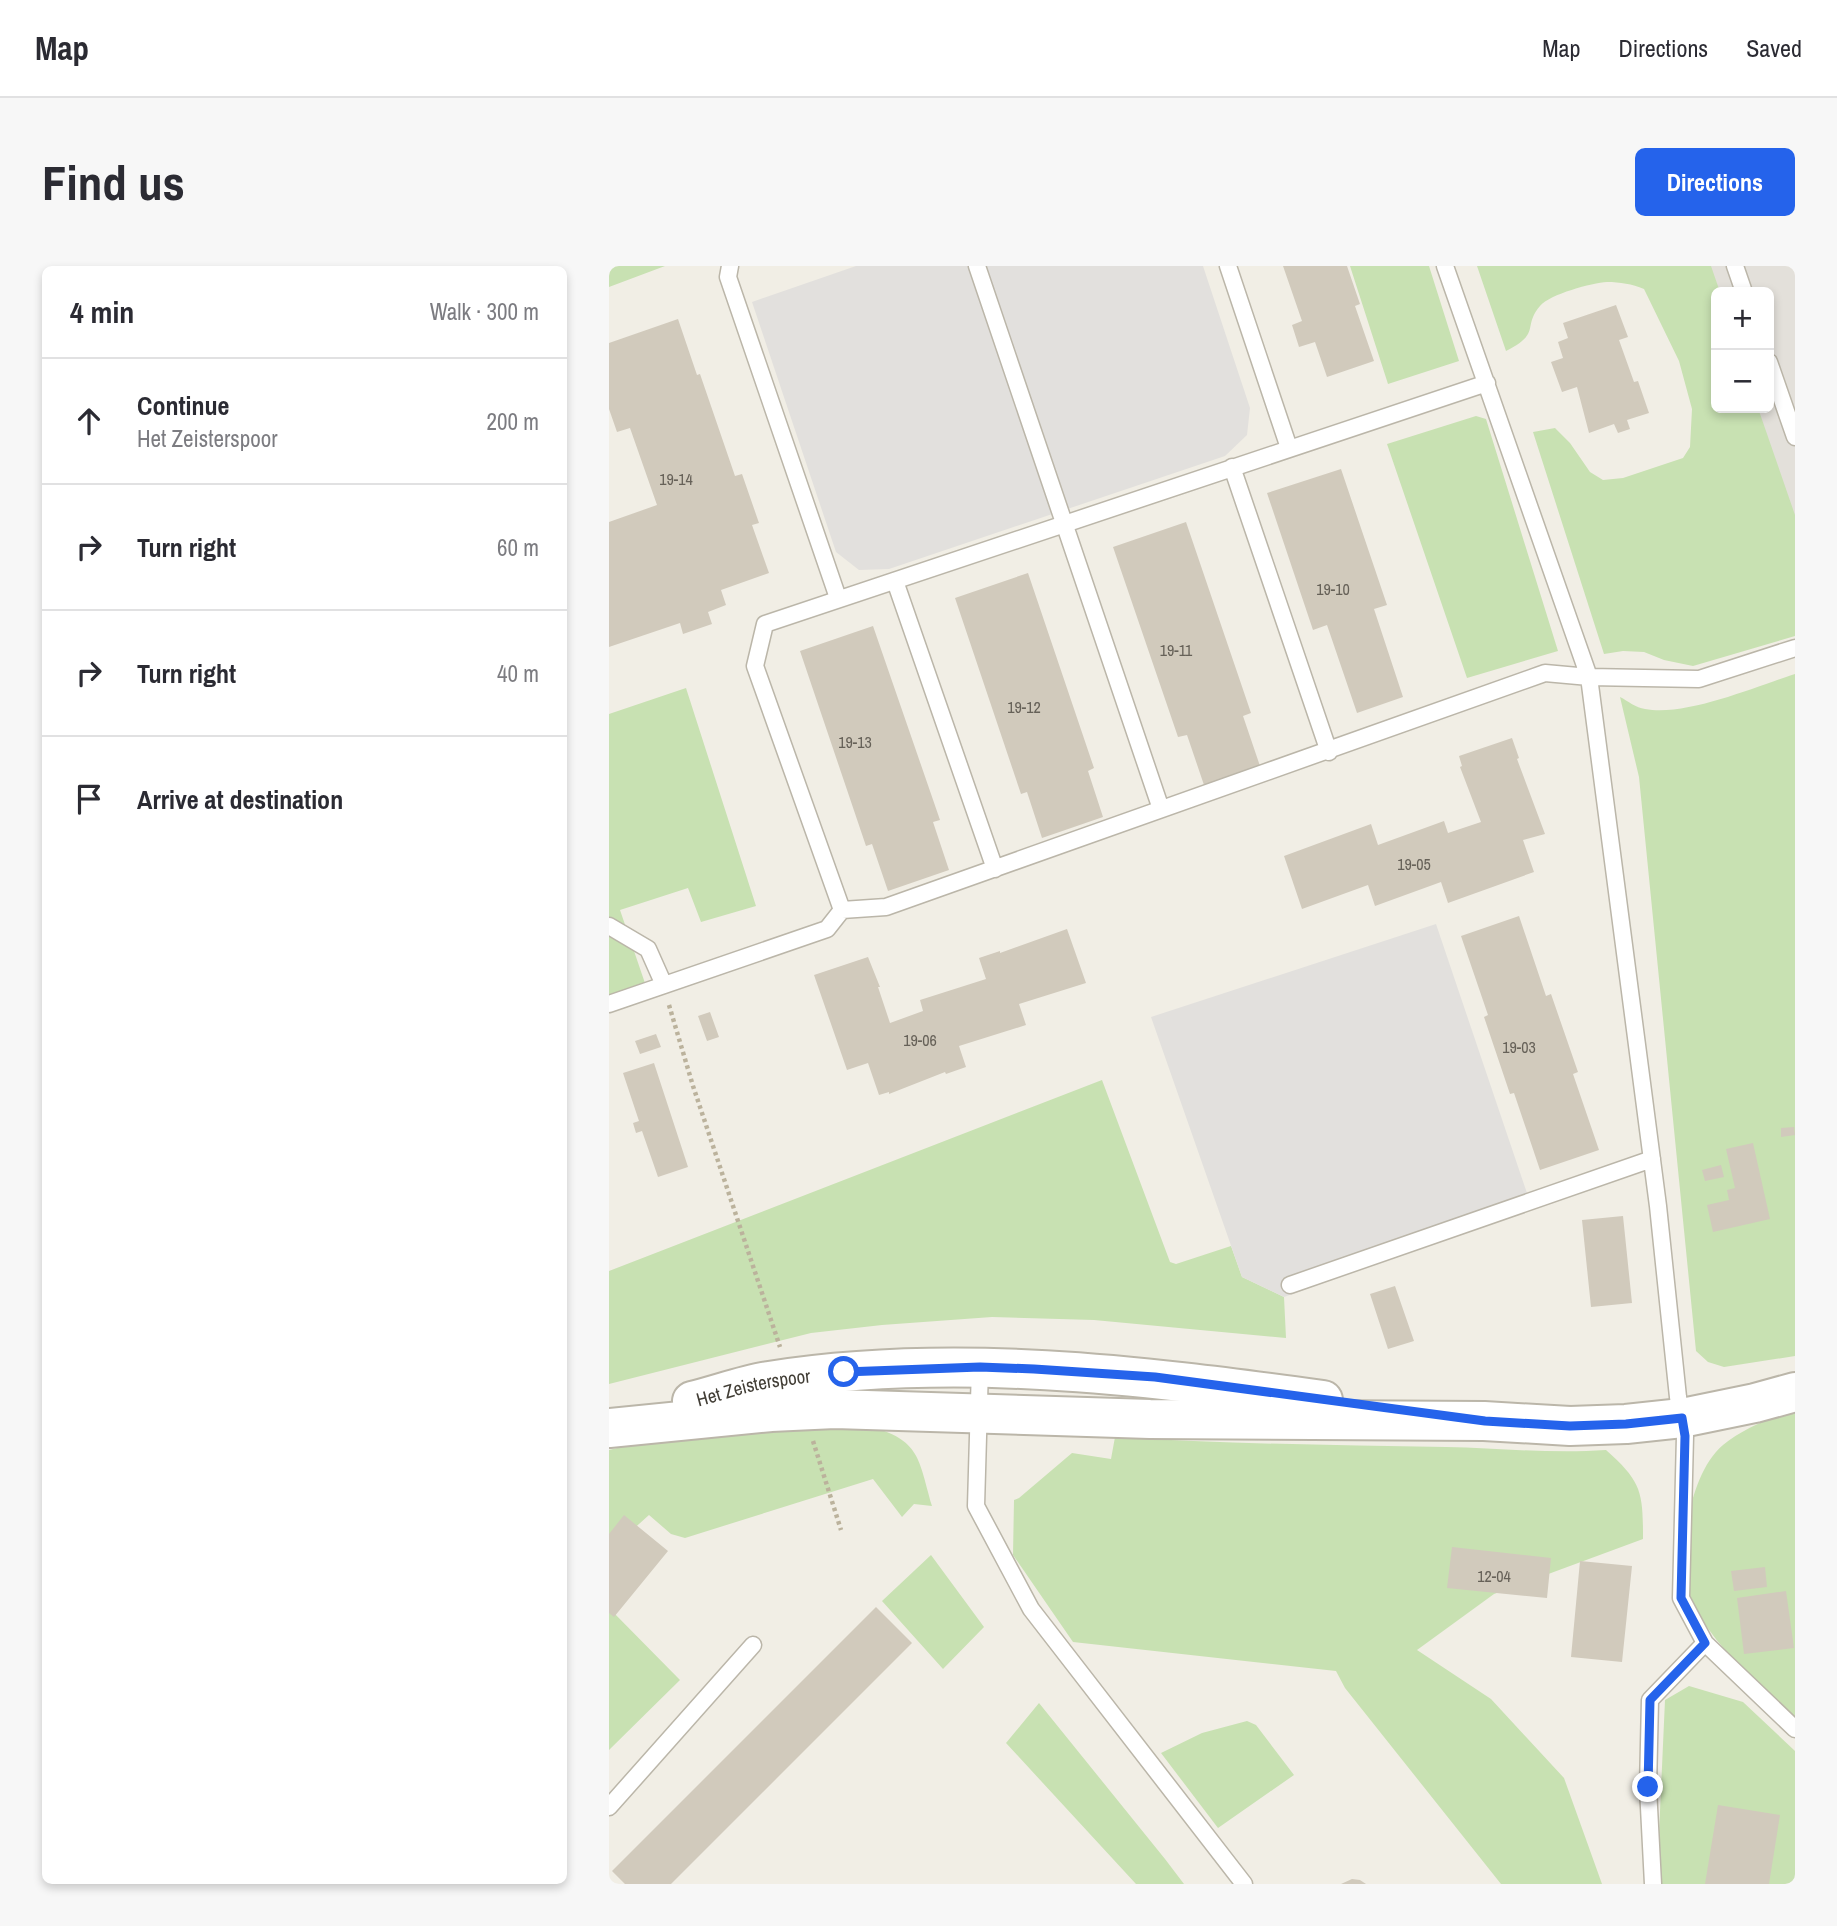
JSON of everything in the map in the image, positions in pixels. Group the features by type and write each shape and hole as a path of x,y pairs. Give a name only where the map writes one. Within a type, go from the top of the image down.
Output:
{"street":[{"name":"Het Zeisterspoor","path":"796,1394 844,1372 980,1367 1155,1377 1485,1421"},
{"name":"Het Zeisterspoor","path":"609,1426 766,1382 835,1409 1150,1419 1485,1421 1570,1426 1682,1418 1795,1392"}],"lane":[{"path":"730,266 728,277 838,598"},
{"path":"977,266 1161,809"},
{"path":"1228,266 1289,448"},
{"path":"1445,266 1589,677 1685,1436 1681,1598 1705,1643 1795,1730"},
{"path":"1735,266 1742,287"},
{"path":"1774,376 1795,437"},
{"path":"842,910 755,666 765,624 1487,383"},
{"path":"1232,467 1329,752"},
{"path":"895,580 995,869"},
{"path":"609,1004 827,929 842,910 885,907 1329,752 1545,673 1589,677 1699,679 1795,648"},
{"path":"609,926 648,948 664,985"},
{"path":"1290,1285 1652,1159"},
{"path":"980,1367 976,1506 1031,1609 1244,1884"},
{"path":"1653,1884 1648,1787 1650,1700 1705,1643"},
{"path":"609,1807 617,1788 753,1645"}],"path":[{"path":"664,985 693,1086 841,1530"}],"shaded area":[{"path":"856,266 1203,266 1250,408 1247,435 1225,456 889,569 859,570 836,552 752,302"},
{"path":"1705,266 1795,266 1795,540 1753,413 1774,413 1774,287 1714,287"},
{"path":"1436,924 1532,1208 1284,1297 1242,1277 1151,1017"}],"green space":[{"path":"609,266 665,266 609,287"},
{"path":"1350,266 1429,266 1459,361 1388,384"},
{"path":"1477,266 1711,266 1718,287 1711,287 1711,413 1760,413 1795,515 1795,636 1693,666 1664,660 1644,652 1604,654 1533,432 1555,428 1570,443 1590,472 1603,480 1623,478 1683,458 1690,447 1692,409 1679,361 1644,289 1612,282 1582,287 1545,302 1535,313 1528,334 1506,351"},
{"path":"1476,416 1486,419 1558,651 1467,678 1387,444"},
{"path":"1795,674 1795,1356 1724,1367 1708,1362 1696,1351 1639,777 1620,697 1642,708 1680,709"},
{"path":"686,688 756,906 701,922 688,888 620,910 648,992 609,1005 609,714"},
{"path":"1102,1080 1170,1262 1176,1264 1231,1246 1242,1277 1284,1297 1286,1338 1094,1320 992,1317 811,1333 609,1384 609,1271"},
{"path":"1795,1412 1795,1717 1744,1670 1709,1630 1689,1594 1684,1575 1684,1555 1691,1503 1704,1470 1713,1456 1723,1445 1748,1429"},
{"path":"863,1424 896,1436 913,1451 919,1461 932,1506 914,1504 902,1517 873,1479 685,1538 671,1534 649,1515 609,1551 609,1450 638,1443 763,1425"},
{"path":"1115,1437 1240,1443 1546,1451 1606,1450 1618,1461 1638,1489 1643,1539 1494,1594 1417,1650 1491,1699 1564,1778 1602,1884 1501,1884 1345,1688 1336,1671 1073,1642 1013,1555 1014,1500 1072,1453 1111,1459"},
{"path":"931,1555 984,1627 943,1669 882,1601"},
{"path":"609,1608 680,1680 609,1750"},
{"path":"1689,1686 1743,1702 1795,1751 1795,1884 1661,1884 1659,1834 1665,1700"},
{"path":"1039,1703 1184,1884 1136,1884 1006,1743"},
{"path":"1247,1721 1256,1725 1294,1775 1218,1828 1161,1753 1202,1733"}],"building":[{"path":"1283,266 1347,266 1360,304 1355,306 1374,361 1327,377 1315,342 1299,347 1292,325 1302,321"},
{"path":"1616,305 1628,337 1619,340 1649,413 1627,420 1630,429 1618,433 1614,424 1589,433 1577,387 1562,392 1551,362 1563,358 1558,342 1568,338 1563,323"},
{"path":"678,319 735,476 742,474 759,523 752,525 769,573 721,590 726,605 708,612 712,624 683,634 680,623 609,647 609,522 657,505 630,428 617,432 609,409 609,343"},
{"path":"1341,469 1387,605 1374,609 1403,697 1357,713 1327,625 1313,630 1267,493"},
{"path":"1186,522 1251,713 1243,716 1260,766 1204,785 1187,735 1178,737 1113,547"},
{"path":"1028,573 1094,768 1088,771 1103,817 1042,838 1027,792 1021,794 955,598"},
{"path":"873,626 940,820 933,822 949,870 888,891 872,844 866,846 800,651"},
{"path":"1512,738 1545,834 1523,840 1534,872 1448,903 1441,882 1375,906 1368,885 1302,909 1284,856 1371,824 1378,845 1444,821 1448,833 1481,822 1460,767 1459,756"},
{"path":"1519,916 1546,996 1551,994 1578,1072 1573,1074 1599,1150 1540,1170 1484,1017 1488,1015 1461,936"},
{"path":"1067,929 1086,983 1019,1004 1026,1025 959,1046 966,1067 946,1074 945,1072 889,1094 879,1095 868,1063 847,1070 814,975 868,957 890,1023 923,1011 920,1000 986,979 979,958"},
{"path":"710,1012 719,1037 707,1041 698,1016"},
{"path":"656,1034 661,1047 640,1054 635,1041"},
{"path":"654,1063 688,1167 658,1177 642,1131 636,1133 633,1123 639,1121 623,1073"},
{"path":"1794,1127 1795,1135 1781,1137 1781,1128"},
{"path":"1753,1143 1770,1219 1713,1232 1707,1205 1729,1200 1727,1190 1735,1188 1726,1149"},
{"path":"1721,1165 1724,1177 1705,1181 1702,1170"},
{"path":"1623,1216 1632,1303 1591,1307 1582,1220"},
{"path":"1395,1286 1414,1341 1388,1349 1370,1294"},
{"path":"624,1515 668,1551 614,1617 609,1613 609,1534"},
{"path":"1452,1547 1551,1558 1547,1598 1447,1588"},
{"path":"1580,1561 1632,1566 1622,1662 1571,1657"},
{"path":"1765,1567 1767,1587 1734,1591 1731,1571"},
{"path":"1786,1591 1794,1648 1744,1654 1737,1598"},
{"path":"876,1607 912,1643 671,1884 625,1884 612,1871"},
{"path":"1718,1805 1780,1815 1769,1884 1705,1884"},
{"path":"1352,1879 1360,1880 1366,1884 1341,1884"}],"route":[{"path":"844,1372 980,1367 1155,1377 1485,1421 1570,1426 1682,1418 1685,1436 1681,1598 1705,1643 1650,1700 1648,1787"}]}
